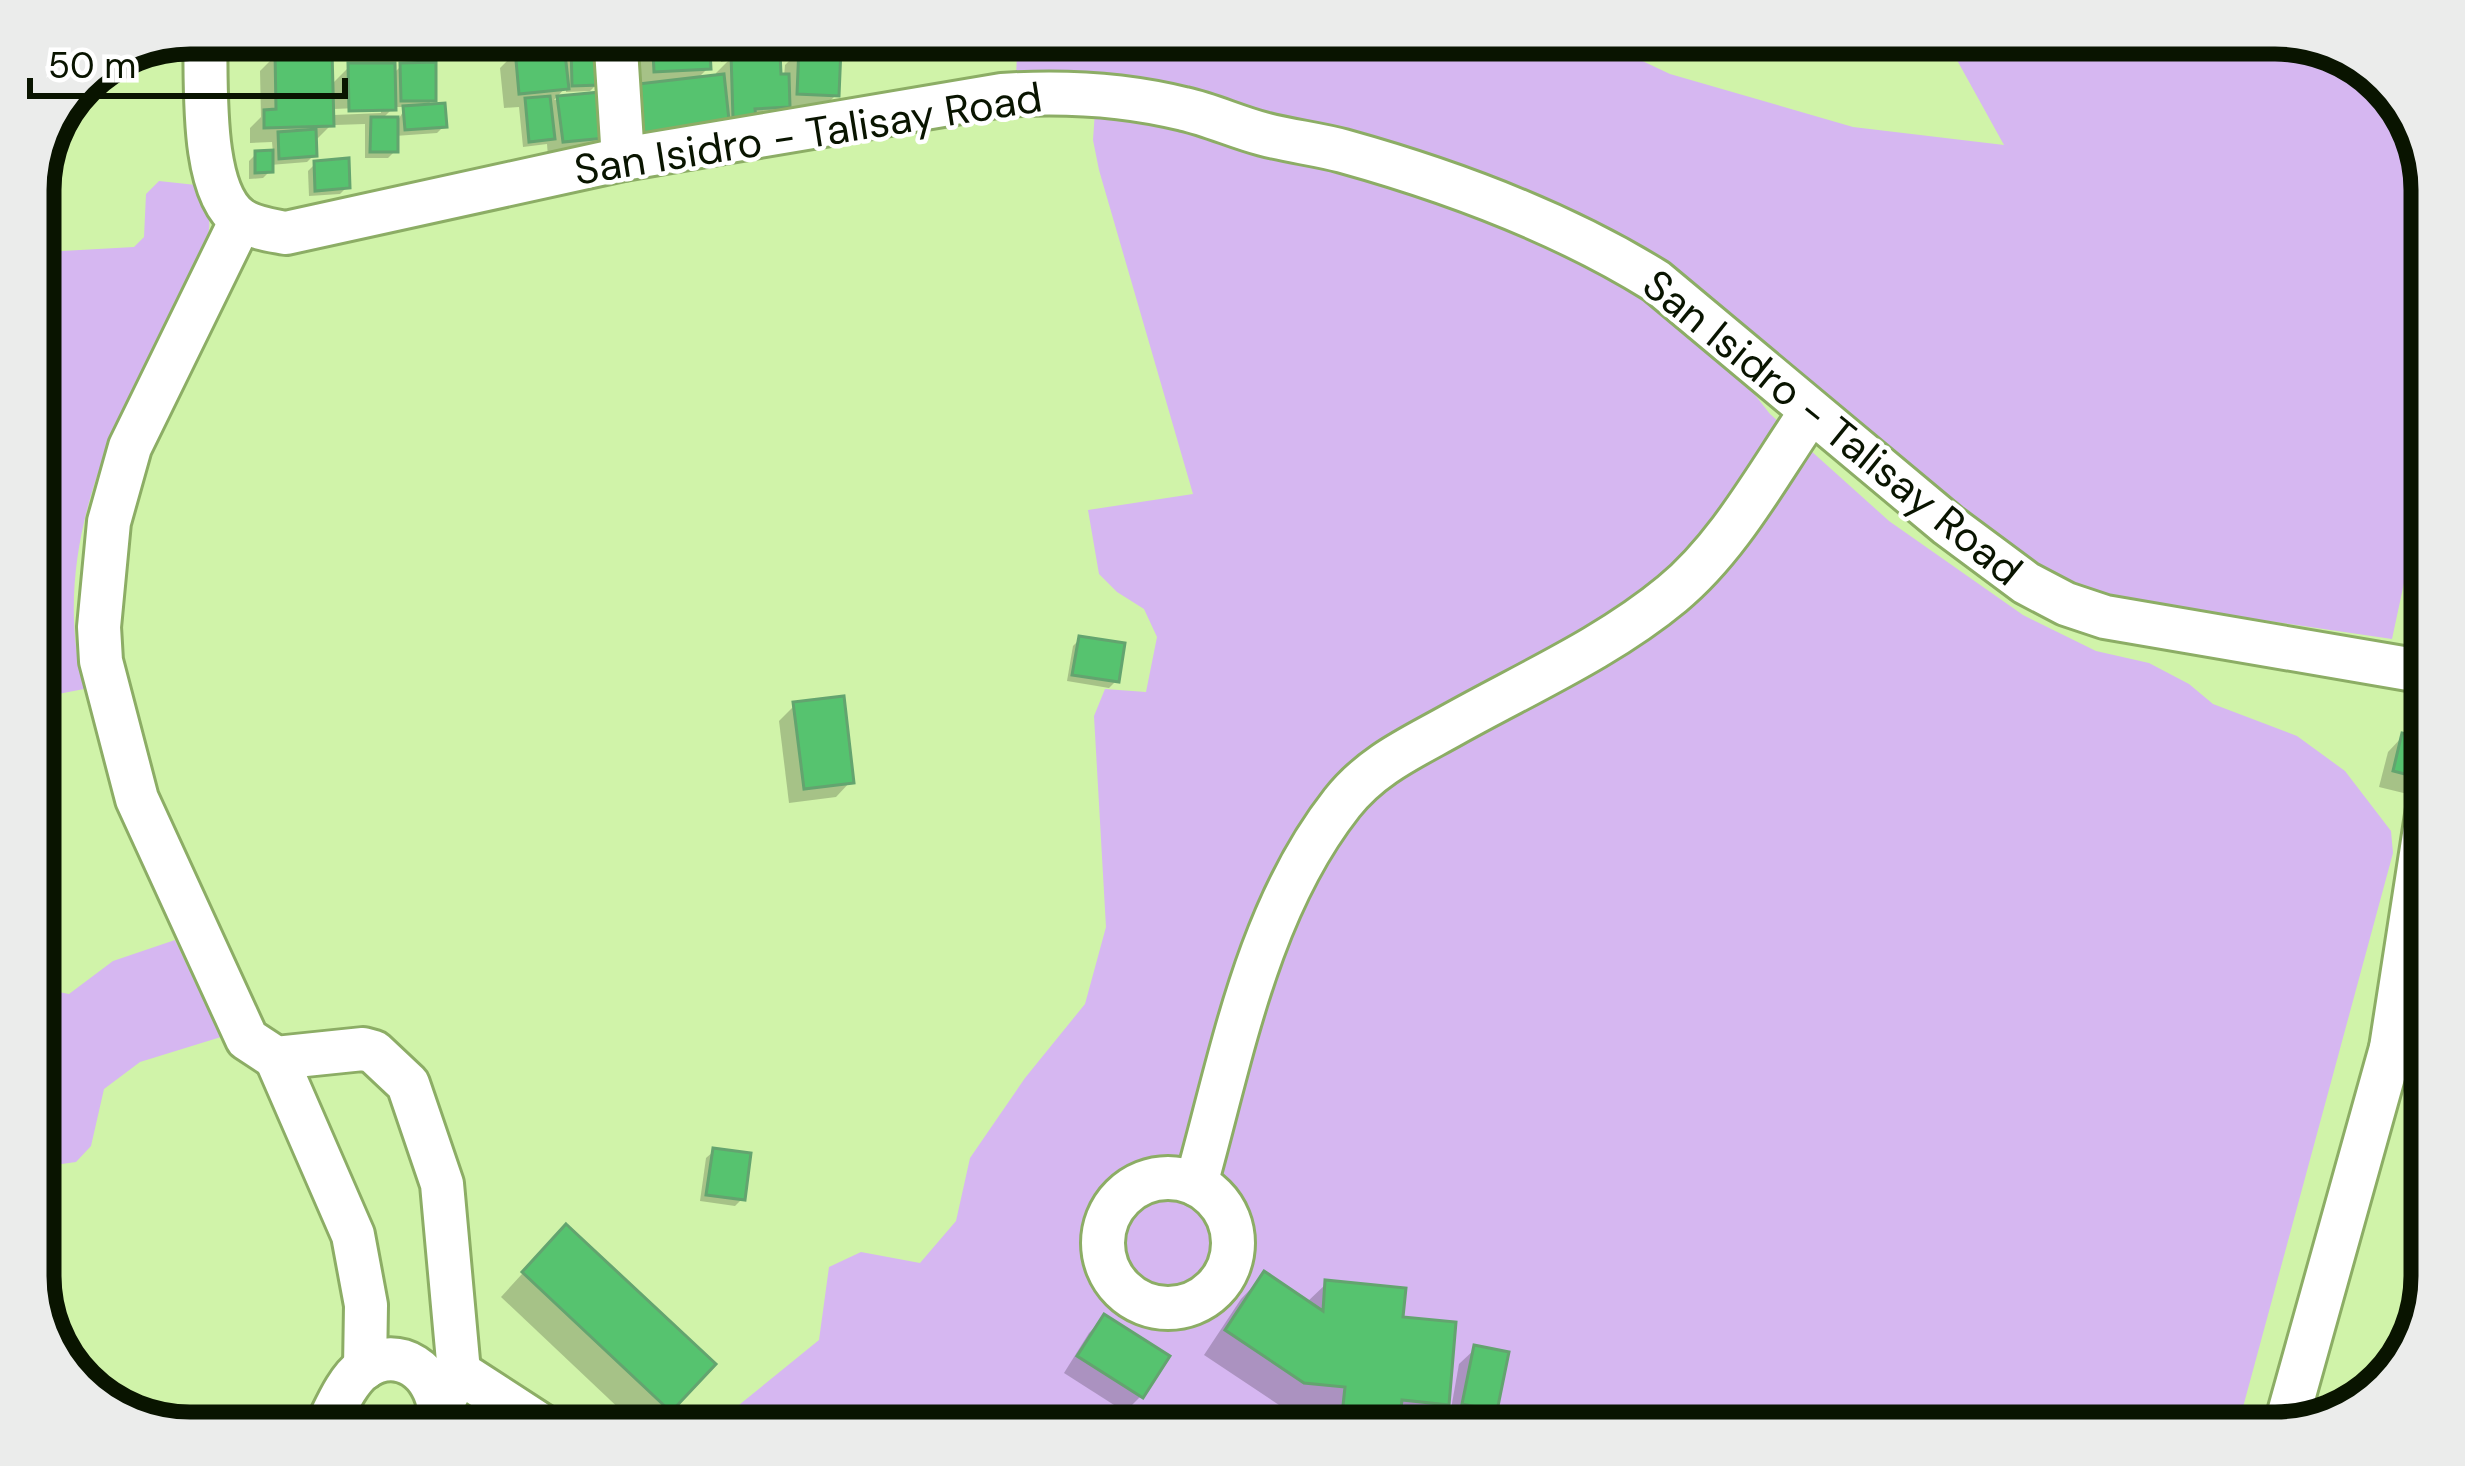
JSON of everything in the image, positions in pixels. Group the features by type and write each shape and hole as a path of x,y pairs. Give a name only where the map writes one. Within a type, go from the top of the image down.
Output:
{"street":[{"path":"206,54 214,168 226,204 241,220 130,447 109,522 101,661 137,799 247,1039 276,1058 363,1048 374,1052 408,1084 442,1184 459,1372 438,1412"},
{"path":"616,54 623,159"},
{"name":"San Isidro - Talisay Road","path":"241,220 298,233 623,159 1002,95 1061,92 1185,109 1261,134 1424,175 1626,262 1698,312 1810,413 2026,583 2066,604 2105,617 2411,670"},
{"path":"1196,1184 1269,934 1303,863 1342,803 1396,753 1585,651 1672,594 1731,528 1810,413"},
{"path":"2291,1411 2411,1052"},
{"path":"276,1058 353,1234 366,1305 365,1368"},
{"path":"334,1412 352,1379 365,1368 394,1359 422,1370 438,1395 435,1412"},
{"path":"459,1372 521,1412"}],"shaded area":[{"path":"1017,54 1628,54 1670,74 1853,127 2004,145 1954,54 2275,54 2327,64 2358,82 2388,114 2404,146 2411,181 2411,550 2392,639 2070,592 1895,463 1714,299 1664,260 1566,211 1016,77"},
{"path":"1095,111 1149,119 1418,191 1612,279 1657,307 1740,376 1770,414 1889,521 2023,615 2096,651 2149,663 2189,684 2213,704 2297,736 2345,771 2391,831 2393,853 2242,1412 732,1412 819,1340 829,1267 861,1252 920,1263 956,1221 970,1158 1025,1078 1085,1004 1106,927 1094,716 1105,689 1146,692 1157,637 1144,609 1099,574 1088,510 1193,494 1093,140"},
{"path":"159,181 196,185 208,212 208,238 119,420 94,485 75,586 74,621 84,689 54,695 54,253 134,247 144,237 146,194"},
{"path":"175,940 221,1037 140,1062 104,1089 91,1146 76,1162 54,1165 54,991 69,994 113,961"}],"building":[{"path":"275,54 332,54 334,126 264,128 264,110 276,109"},
{"path":"515,54 565,54 569,89 519,94"},
{"path":"571,54 599,54 600,85 572,86"},
{"path":"653,54 710,54 711,69 654,72"},
{"path":"731,54 780,54 781,74 789,74 790,107 755,109 756,118 733,118"},
{"path":"799,54 841,54 839,96 797,94"},
{"path":"436,62 436,101 401,101 400,63"},
{"path":"348,63 395,63 396,110 349,111"},
{"path":"724,74 730,129 643,138 638,84"},
{"path":"601,92 606,138 563,142 557,96"},
{"path":"550,96 555,139 529,142 525,98"},
{"path":"445,103 447,127 405,130 403,106"},
{"path":"371,117 398,117 398,152 370,152"},
{"path":"316,129 317,156 279,159 278,132"},
{"path":"273,150 273,172 255,173 255,151"},
{"path":"349,158 350,188 315,191 314,161"},
{"path":"1079,636 1125,643 1119,682 1072,675"},
{"path":"844,696 854,783 804,789 793,702"},
{"path":"2402,733 2411,735 2411,776 2393,771"},
{"path":"713,1148 751,1153 745,1200 706,1195"},
{"path":"566,1224 716,1364 671,1412 522,1272"},
{"path":"1264,1271 1323,1311 1325,1280 1406,1288 1403,1317 1456,1322 1449,1405 1402,1400 1401,1412 1342,1412 1345,1387 1304,1383 1225,1330"},
{"path":"1104,1314 1170,1356 1143,1398 1077,1356"},
{"path":"1474,1345 1509,1352 1497,1411 1462,1404"}]}
